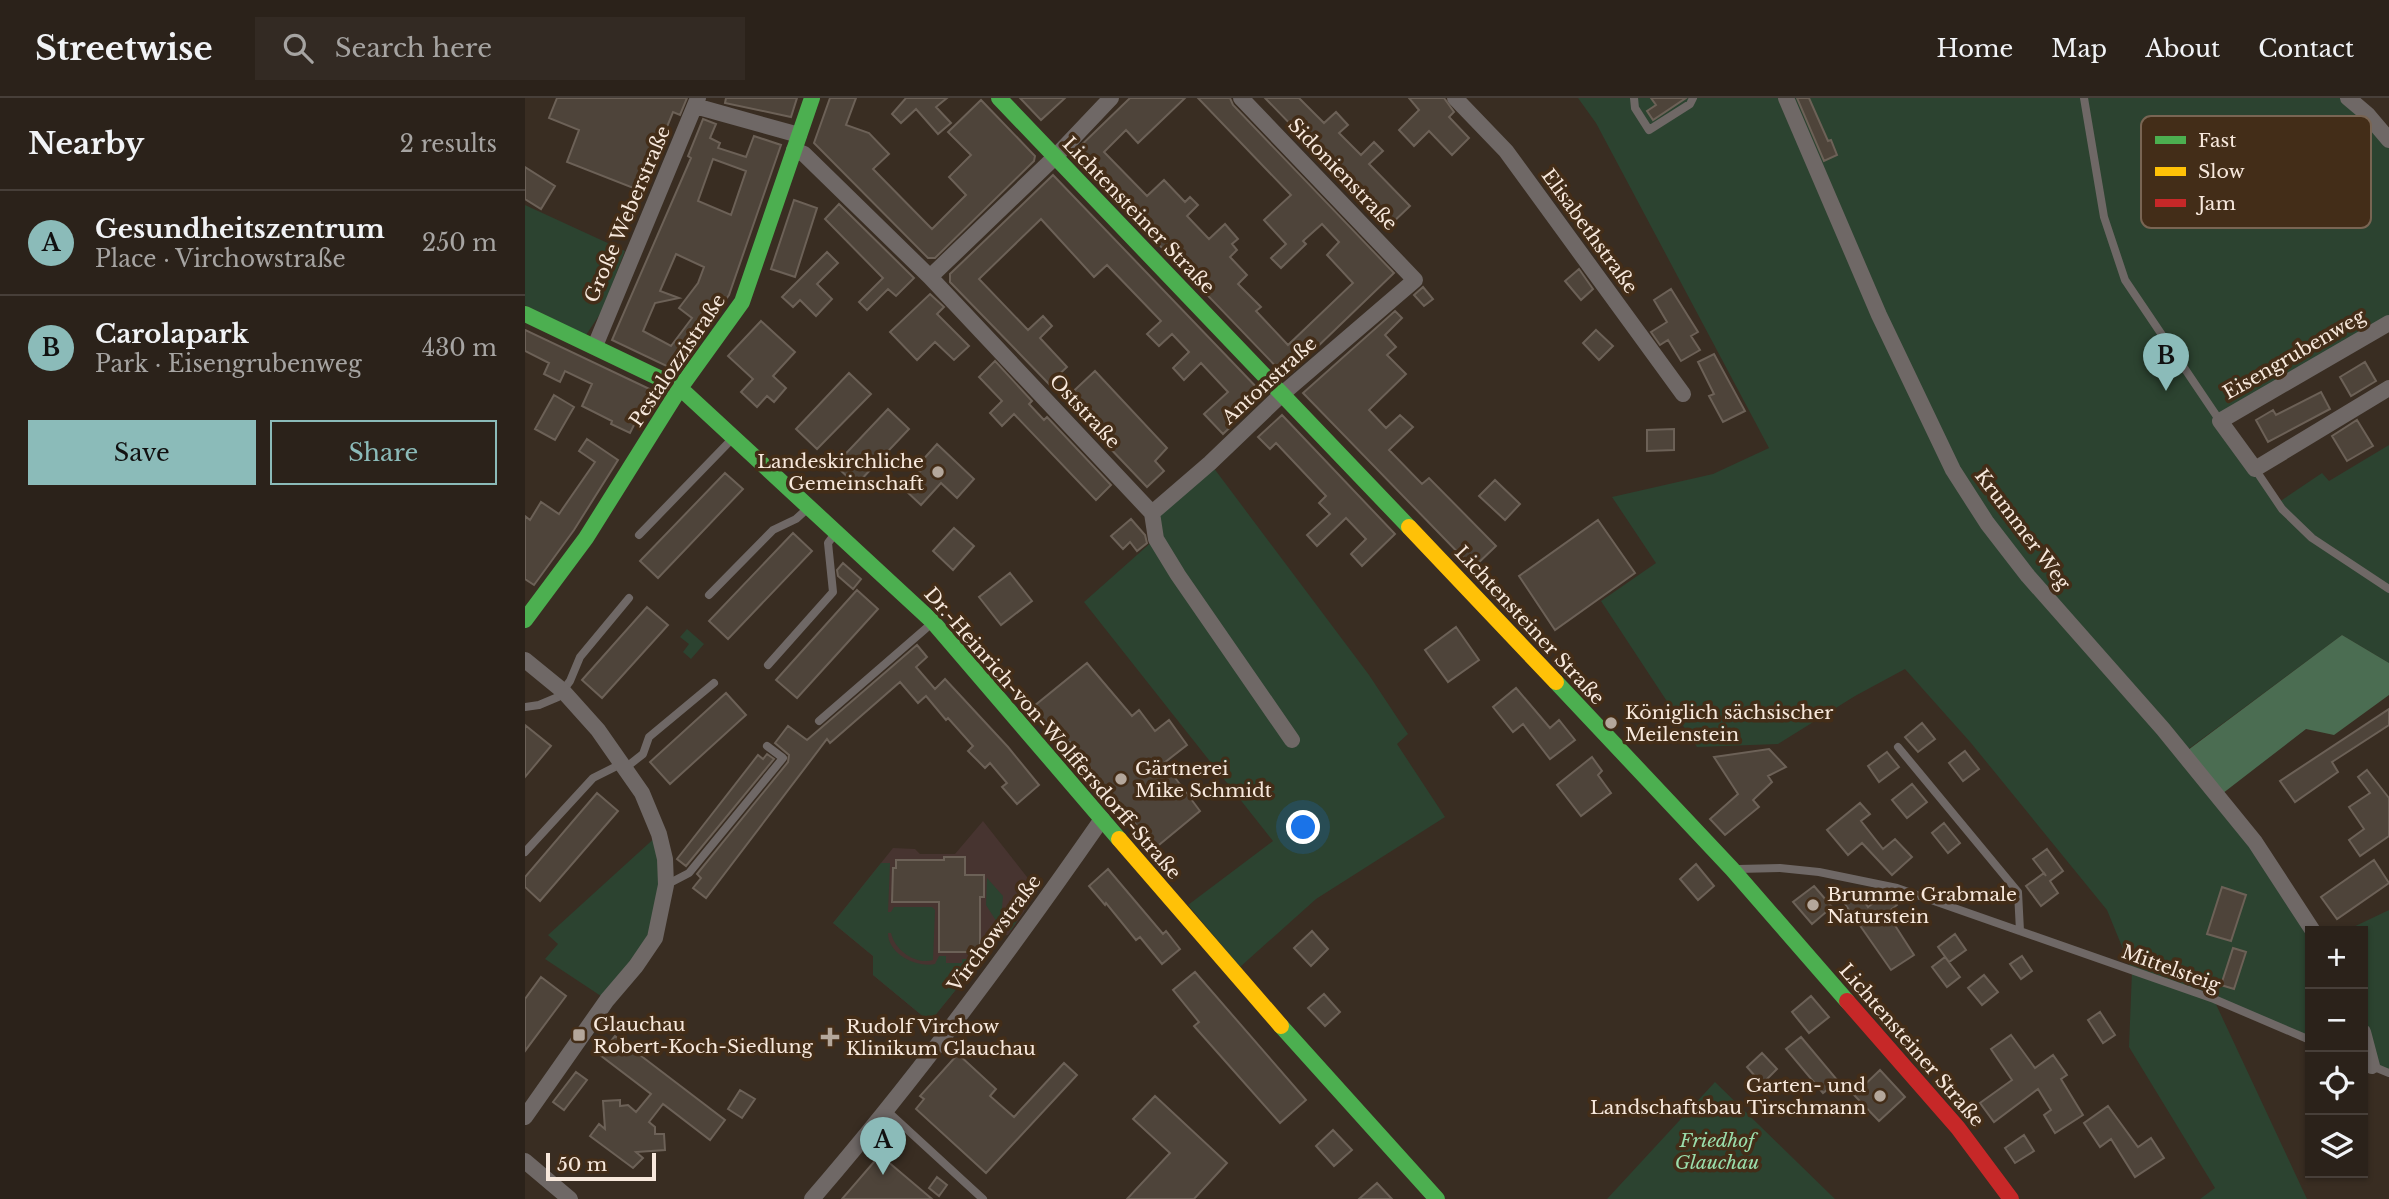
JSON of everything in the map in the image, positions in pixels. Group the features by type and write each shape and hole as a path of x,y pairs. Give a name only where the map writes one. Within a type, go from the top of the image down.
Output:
{"street":[{"name":"Pestalozzistraße","path":"525,620 586,538 680,388 742,302 812,98"},
{"name":"Lichtensteiner Straße","path":"999,98 1732,869 1958,1128 2011,1199"},
{"path":"930,276 1055,157 1111,98"},
{"name":"Sidonienstraße","path":"1241,98 1415,279"},
{"name":"Elisabethstraße","path":"1455,98 1506,151 1683,394"},
{"name":"Krummer Weg","path":"1786,98 1879,315 1953,470 1987,523 2028,576 2163,729 2255,842 2310,926"},
{"path":"2348,98 2369,116"},
{"path":"696,102 797,143"},
{"name":"Große Weberstraße","path":"594,346 696,102"},
{"path":"2371,119 2389,140"},
{"name":"Oststraße","path":"797,143 804,155 930,276 1152,513 1156,539 1178,575 1292,740"},
{"name":"Antonstraße","path":"1152,513 1210,463 1281,394 1415,279"},
{"name":"Dr.-Heinrich-von-Wolffersdorff-Straße","path":"525,314 680,388 933,622 1242,983 1437,1199"},
{"name":"Eisengrubenweg","path":"2220,421 2389,323"},
{"path":"2220,421 2255,469 2389,388"},
{"path":"525,660 563,691 598,730 642,793 666,859 666,885 655,938 636,966 607,1000 525,1117"},
{"name":"Virchowstraße","path":"812,1199 886,1110 1014,943 1102,819"},
{"path":"525,1161 567,1198"}],"lane":[{"path":"1634,98 1635,108 1649,130 1690,104 1693,98"},
{"path":"2084,98 2104,216 2115,256 2125,279 2220,421"},
{"path":"639,536 734,437"},
{"path":"2255,469 2282,509 2312,538 2389,589"},
{"path":"709,595 773,530 796,519 809,506"},
{"path":"768,666 833,592 828,543 836,532"},
{"path":"525,707 539,705 558,697 570,681 580,657 629,598"},
{"path":"819,721 933,622"},
{"path":"525,852 593,778 623,767 643,754 649,737 714,683"},
{"path":"666,885 689,873 783,758 767,746"},
{"path":"1898,747 2018,892 2020,931"},
{"name":"Mittelsteig","path":"1732,869 1819,872 1897,888 2214,999 2305,1038"},
{"path":"2368,1064 2389,1073"},
{"path":"886,1110 983,1199"}],"shaded area":[{"path":"983,821 1038,891 1008,935 999,936 933,1018 925,1018 873,975 873,956 833,923 893,848 915,849 920,854 955,854"}],"green space":[{"path":"1578,98 2348,98 2366,116 2141,116 2141,228 2371,228 2371,122 2389,140 2389,321 2216,421 2276,504 2322,473 2329,481 2389,445 2389,663 2342,635 2183,753 2306,926 2305,1038 2214,1000 2307,1199 2200,1199 2215,1188 2129,1047 2132,971 2107,910 1971,743 1905,669 1855,696 1778,744 1697,747 1601,601 1656,563 1612,497 1713,474 1769,448 1596,123"},
{"path":"525,205 625,251 602,311 586,335 525,305"},
{"path":"1210,463 1369,675 1408,734 1397,744 1445,817 1316,899 1240,967 1188,905 1273,841 1084,602 1155,539 1152,513"},
{"path":"687,629 704,644 691,659 683,652 689,644 680,637"},
{"path":"2342,635 2389,663 2389,695 2334,735 2306,729 2218,797 2184,753"},
{"path":"659,834 665,859 655,938 607,1000 545,959 558,944 548,935"},
{"path":"881,863 890,863 888,912 894,907 932,907 935,910 933,960 920,960 907,955 897,946 891,933 888,933 889,941 898,953 904,958 928,965 935,964 939,956 946,956 946,963 962,963 962,959 975,959 984,955 933,1018 925,1018 873,975 873,956 833,923"},
{"path":"987,878 1003,896 1002,908 1017,921 1011,930 1002,930 986,905"},
{"path":"2389,910 2389,1073 2368,1064 2368,926 2355,926"},
{"name":"Friedhof Glauchau","path":"1715,1082 1835,1199 1607,1199"}],"building":[{"path":"557,98 687,98 680,115 673,112 641,191 567,162 579,130 549,118"},
{"path":"726,98 797,98 791,117 725,103"},
{"path":"830,98 856,98 846,125 869,133 889,154 873,169 932,229 966,195 949,177 971,155 948,132 981,100 1035,156 1034,161 935,258 928,258 814,143"},
{"path":"906,98 947,98 936,107 951,123 938,134 916,109 901,123 892,114"},
{"path":"1020,98 1065,98 1041,120"},
{"path":"1130,98 1185,98 1138,143 1126,130 1104,152 1147,196 1164,180 1185,202 1190,197 1198,205 1187,216 1209,239 1225,224 1238,239 1232,244 1237,250 1230,257 1247,275 1238,284 1261,307 1256,311 1288,345 1353,283 1327,255 1339,242 1322,224 1303,241 1306,244 1281,268 1271,258 1286,244 1264,220 1291,195 1198,98 1230,98 1233,105 1394,273 1286,377 1072,154"},
{"path":"1265,98 1299,98 1324,123 1336,112 1348,125 1339,133 1361,155 1374,142 1383,151 1369,164 1410,206 1389,226"},
{"path":"1409,98 1444,98 1454,112 1449,117 1469,138 1452,155 1429,131 1414,146 1399,130 1419,110"},
{"path":"1651,98 1686,98 1653,120 1647,111 1656,105"},
{"path":"1797,98 1809,98 1837,155 1824,161"},
{"path":"703,119 716,124 710,138 720,143 718,148 746,157 754,136 781,145 729,295 675,370 612,340 691,158 688,156","holes":["713,159 746,171 731,215 698,201","676,254 704,267 698,283 679,308 692,318 671,346 643,331 655,303 679,298 660,291"]},
{"path":"525,167 555,186 541,209 525,199"},
{"path":"1053,175 1262,393 1262,397 1223,434 1204,414 1228,392 1201,363 1184,380 1173,368 1189,352 1172,334 1159,346 1147,334 1161,321 1107,265 1094,277 1041,219 979,279 1028,330 1043,316 1052,326 1040,338 1067,367 1049,384 950,282 950,274"},
{"path":"794,200 817,208 795,277 771,269"},
{"path":"839,204 914,278 896,296 888,289 867,310 859,302 883,278 825,219"},
{"path":"827,252 838,263 817,284 832,299 816,316 800,300 793,307 782,297"},
{"path":"1579,269 1593,289 1581,300 1565,281"},
{"path":"1423,287 1433,299 1424,306 1414,295"},
{"path":"1671,289 1698,332 1691,336 1700,350 1681,361 1668,340 1660,345 1651,332 1667,322 1654,300"},
{"path":"930,294 944,307 937,314 969,346 954,360 935,342 917,360 890,332"},
{"path":"1395,311 1402,318 1385,335 1396,347 1387,355 1406,374 1369,410 1386,428 1400,415 1413,427 1389,450 1422,484 1429,478 1496,546 1473,568 1303,393"},
{"path":"761,321 795,352 773,376 786,388 774,402 767,396 757,407 741,392 753,379 728,356"},
{"path":"525,330 660,394 649,412 642,409 630,433 611,424 612,421 582,406 592,384 565,371 560,382 544,374 549,363 525,351"},
{"path":"1596,330 1613,346 1599,360 1583,343"},
{"path":"1714,354 1745,411 1723,422 1709,396 1714,394 1698,362"},
{"path":"995,361 1032,401 1029,404 1044,420 1047,417 1111,485 1096,500 1014,414 1002,426 990,413 1002,401 979,377"},
{"path":"2365,362 2376,381 2351,396 2340,377"},
{"path":"1095,371 1167,448 1155,461 1164,471 1147,487 1064,400"},
{"path":"849,373 871,394 817,449 796,429"},
{"path":"2321,392 2330,409 2268,442 2256,420 2273,410 2276,415"},
{"path":"554,395 574,407 555,440 535,429"},
{"path":"888,409 909,429 856,485 835,465"},
{"path":"1282,415 1395,534 1362,566 1351,554 1366,539 1346,518 1317,546 1307,535 1330,514 1319,503 1326,496 1276,443 1270,449 1258,437"},
{"path":"2357,420 2373,446 2347,461 2332,436"},
{"path":"1674,429 1674,450 1647,451 1647,430"},
{"path":"587,439 618,460 574,530 534,585 525,579 525,516 530,520 541,502 559,514 595,462 579,451"},
{"path":"937,444 974,479 957,498 941,483 921,505 904,489 924,467 920,463"},
{"path":"725,473 743,489 658,578 640,561"},
{"path":"1495,480 1520,504 1505,520 1479,496"},
{"path":"1131,519 1145,535 1147,543 1137,551 1130,542 1123,549 1111,536"},
{"path":"1598,520 1635,573 1555,630 1519,576"},
{"path":"954,528 974,546 953,570 933,551"},
{"path":"793,533 812,551 728,639 709,621"},
{"path":"843,563 861,579 853,589 838,576 837,570"},
{"path":"1010,573 1032,601 1001,625 979,597"},
{"path":"857,590 878,609 797,698 776,680"},
{"path":"647,607 668,625 602,698 582,680"},
{"path":"1456,627 1479,660 1448,682 1425,650"},
{"path":"917,645 927,657 916,667 935,689 945,679 1039,785 1017,804 1002,787 1007,783 990,763 985,768 968,751 973,746 948,718 946,720 926,696 918,703 900,682 830,743 827,739 706,898 693,888 701,878 697,874 788,762 789,755 775,743 788,726 807,740"},
{"path":"1087,663 1132,716 1139,710 1155,731 1169,720 1187,745 1164,763 1200,811 1154,849 1070,742 1065,746 1033,707"},
{"path":"1516,688 1550,728 1559,720 1575,740 1550,759 1523,724 1513,732 1493,707"},
{"path":"726,693 746,715 670,784 650,762"},
{"path":"2389,709 2389,725 2332,762 2338,772 2295,802 2280,781"},
{"path":"1922,723 1935,739 1918,752 1905,737"},
{"path":"525,725 551,746 525,777"},
{"path":"1769,749 1786,767 1768,776 1772,782 1753,800 1759,807 1725,835 1710,819 1738,794 1714,757"},
{"path":"1965,751 1979,769 1963,781 1949,763"},
{"path":"1887,752 1899,767 1879,782 1868,766"},
{"path":"767,754 774,759 686,866 677,859 758,755 763,759"},
{"path":"1592,757 1602,771 1598,775 1611,793 1581,816 1557,785"},
{"path":"2367,770 2389,798 2389,836 2360,856 2349,840 2364,829 2349,807 2370,793 2358,777"},
{"path":"1912,784 1927,802 1907,818 1892,800"},
{"path":"597,793 618,811 540,901 525,887 525,877"},
{"path":"1860,803 1870,814 1861,821 1883,849 1895,839 1912,857 1892,875 1862,843 1848,855 1827,830"},
{"path":"1944,823 1960,843 1948,853 1932,833"},
{"path":"2047,849 2063,871 2050,881 2058,893 2041,906 2026,886 2044,873 2033,859"},
{"path":"944,857 965,857 965,875 984,875 984,897 980,897 980,949 972,949 972,952 939,952 939,902 892,902 893,868 896,868 896,860 944,860"},
{"path":"2374,860 2389,883 2337,919 2321,897"},
{"path":"1696,864 1714,886 1698,900 1680,879"},
{"path":"1108,869 1163,934 1166,931 1180,949 1162,964 1140,937 1136,940 1089,886"},
{"name":"Brumme Grabmale Naturstein","path":"1814,886 1832,907 1812,924 1793,902"},
{"path":"2222,887 2246,895 2231,941 2207,934"},
{"path":"1886,893 1897,905 1887,913 1914,955 1891,970 1845,904 1859,894 1868,907"},
{"path":"1312,931 1328,949 1311,966 1294,948"},
{"path":"1955,934 1966,950 1949,962 1938,947"},
{"path":"2233,948 2246,952 2234,989 2221,985"},
{"path":"2022,956 2032,971 2021,979 2010,964"},
{"path":"1945,957 1960,977 1947,987 1932,967"},
{"path":"1195,972 1306,1100 1280,1123 1194,1026 1199,1022 1173,990"},
{"path":"1984,975 1998,992 1982,1005 1968,988"},
{"path":"541,977 566,996 525,1051 525,999"},
{"path":"1324,994 1340,1012 1325,1026 1308,1008"},
{"path":"1811,996 1829,1017 1809,1033 1792,1012"},
{"path":"2100,1012 2115,1035 2103,1043 2088,1020"},
{"path":"2011,1035 2035,1068 2053,1055 2067,1075 2061,1079 2083,1115 2055,1133 2044,1115 2051,1110 2038,1089 1994,1122 1980,1103 2012,1080 1991,1049"},
{"path":"615,1036 725,1120 710,1140 663,1104 649,1122 655,1127 655,1134 664,1134 665,1150 636,1152 643,1158 633,1168 590,1136 599,1124 605,1129 603,1101 620,1100 620,1106 628,1105 636,1112 651,1094 600,1055"},
{"path":"1801,1037 1838,1081 1823,1093 1786,1049"},
{"path":"1762,1053 1777,1069 1762,1084 1747,1067"},
{"path":"958,1054 996,1089 990,1096 1014,1117 1064,1063 1077,1075 986,1173 916,1109 924,1099 920,1096"},
{"name":"Garten- und Landschaftsbau Tirschmann","path":"1880,1070 1905,1097 1879,1121 1854,1095"},
{"path":"576,1072 587,1080 564,1110 553,1102"},
{"path":"740,1090 755,1099 742,1118 728,1109"},
{"path":"1155,1096 1227,1163 1194,1199 1127,1199 1170,1153 1133,1119"},
{"path":"2108,1106 2138,1147 2151,1138 2164,1158 2135,1177 2111,1139 2100,1147 2084,1123"},
{"path":"1333,1130 1352,1150 1334,1166 1316,1146"},
{"path":"2024,1135 2034,1151 2015,1163 2005,1148"},
{"path":"880,1155 932,1199 842,1199"},
{"path":"937,1177 947,1185 939,1196 929,1188"},
{"path":"1377,1183 1392,1199 1359,1199"}],"traffic: fast":[{"path":"525,620 586,538 680,388 742,302 812,98"},
{"path":"999,98 1409,527"},
{"path":"525,314 680,388 933,622 1119,839"},
{"path":"1556,682 1732,869 1847,1001"},
{"path":"1281,1026 1437,1199"}],"traffic: slow":[{"path":"1409,527 1556,682"},
{"path":"1119,839 1281,1026"}],"traffic: jam":[{"path":"1847,1001 1958,1128 2011,1199"}],"place":[{"name":"Carolapark","path":"2166,391"},
{"name":"Landeskirchliche Gemeinschaft","path":"938,472"},
{"name":"Königlich sächsischer Meilenstein","path":"1611,723"},
{"name":"Gärtnerei Mike Schmidt","path":"1121,779"},
{"name":"Brumme Grabmale Naturstein","path":"1813,905"},
{"name":"Glauchau Robert-Koch-Siedlung","path":"579,1035"},
{"name":"Rudolf Virchow Klinikum Glauchau","path":"830,1037"},
{"name":"Garten- und Landschaftsbau Tirschmann","path":"1880,1096"},
{"name":"Gesundheitszentrum","path":"883,1175"}]}
